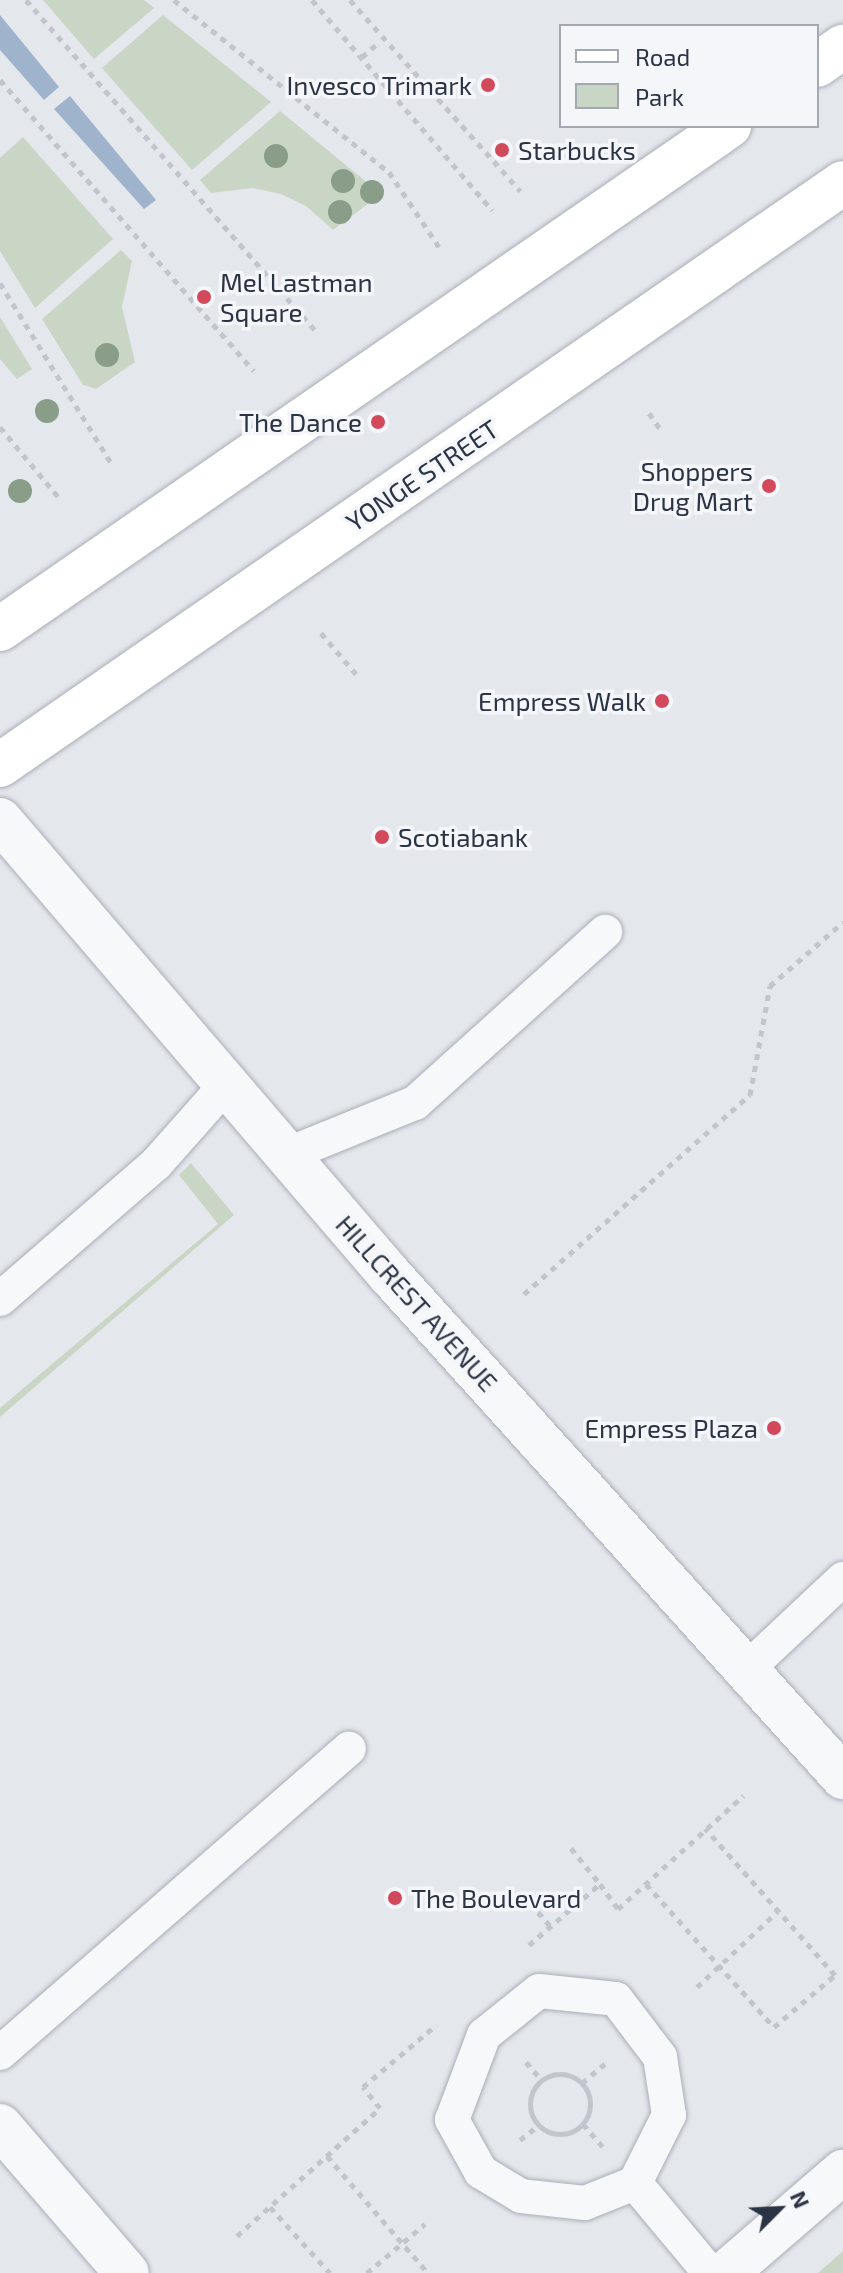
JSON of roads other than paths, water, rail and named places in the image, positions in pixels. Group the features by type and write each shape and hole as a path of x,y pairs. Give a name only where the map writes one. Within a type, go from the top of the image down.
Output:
{"main road":[{"path":"819,64 843,47"},
{"path":"0,629 726,128"},
{"name":"YONGE STREET","path":"0,765 843,183"}],"street":[{"name":"HILLCREST AVENUE","path":"0,820 286,1155 843,1777"},
{"path":"0,2126 127,2273"},
{"path":"726,2273 843,2172"}],"lane":[{"path":"286,1155 415,1103 605,932"},
{"path":"0,1299 156,1164 226,1085"},
{"path":"746,1670 843,1579"},
{"path":"0,2053 349,1749"},
{"path":"539,1991 616,1999 660,2057 669,2115 635,2183 585,2203 521,2196 481,2172 452,2120 484,2035 539,1991"},
{"path":"635,2183 710,2273"}],"water":[{"path":"0,15 59,87 44,100 0,50"},
{"path":"70,96 156,200 144,209 54,109"}],"place":[{"name":"Invesco Trimark","path":"488,85"},
{"name":"Starbucks","path":"502,150"},
{"name":"Mel Lastman Square","path":"204,297"},
{"name":"The Dance","path":"378,422"},
{"name":"Shoppers Drug Mart","path":"769,486"},
{"name":"Empress Walk","path":"662,701"},
{"name":"Scotiabank","path":"382,837"},
{"name":"Empress Plaza","path":"774,1428"},
{"name":"The Boulevard","path":"395,1898"}]}
